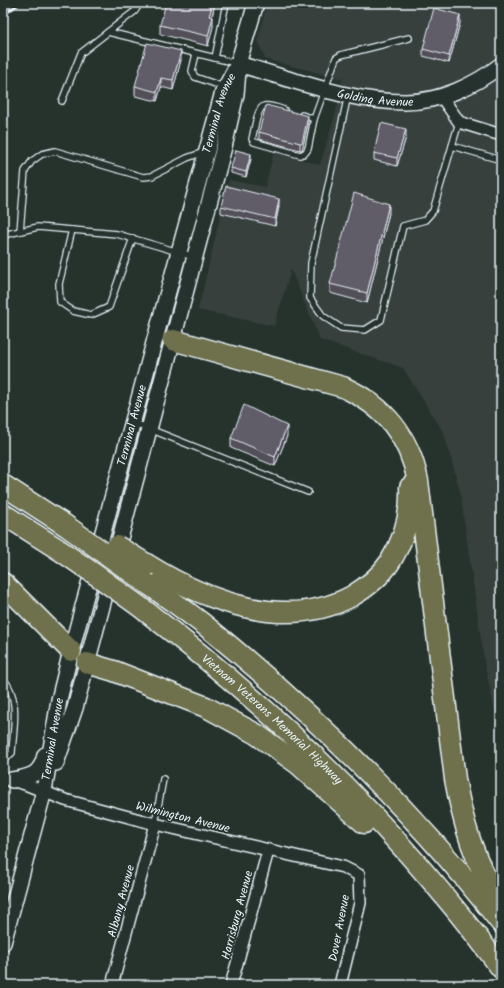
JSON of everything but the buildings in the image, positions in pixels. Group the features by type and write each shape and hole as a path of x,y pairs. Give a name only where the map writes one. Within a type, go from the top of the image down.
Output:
{"highway":[{"path":"148,575 240,606 264,610 286,612 318,609 338,603 366,587 382,573 393,557 405,526 410,495 406,466 397,447 386,429 364,409 346,399 328,392 166,343"},
{"path":"166,343 343,387 358,394 378,408 392,422 405,442 414,463 419,487 455,779 460,807 479,863 501,903"},
{"name":"Vietnam Veterans Memorial Highway","path":"3,485 65,520 148,575 298,705 338,742 398,804 476,891 501,923"},
{"name":"Vietnam Veterans Memorial Highway","path":"3,514 58,549 143,609 226,675 276,719 363,804 418,865 481,941 501,968"},
{"path":"3,583 71,651"},
{"path":"87,663 114,671 206,707 256,734 298,764 360,819 481,941"}],"main road":[{"name":"Terminal Avenue","path":"44,791 54,771 73,715 149,428 166,343 178,252 224,92 238,64 256,3"},
{"name":"Terminal Avenue","path":"3,943 44,791 59,700 71,651 132,422 166,343 195,257 224,147 236,94 238,64"},
{"name":"Golding Avenue","path":"238,64 348,95 371,100 407,102 441,96 459,90 480,80 501,65"},
{"path":"71,651 87,663"},
{"path":"8,779 29,777 43,764 53,717 59,700"}],"street":[{"path":"441,96 459,122 501,135"},
{"name":"Wilmington Avenue","path":"8,779 65,800 155,824 343,867 359,875"},
{"name":"Albany Avenue","path":"112,985 155,824"},
{"name":"Harrisburg Avenue","path":"231,985 268,851"},
{"name":"Dover Avenue","path":"340,985 360,903 359,875"}],"lane":[{"path":"62,101 81,53 135,11 140,3"},
{"path":"214,58 222,27 226,3"},
{"path":"108,32 238,64"},
{"path":"290,111 263,106 260,110 252,140 254,142 300,155 305,153 308,149 314,119 336,58 341,55 409,38"},
{"path":"196,54 192,71 195,77 226,87"},
{"path":"348,95 311,263 310,298 323,316 341,328 365,330 381,320 403,226 425,220 433,211 459,122"},
{"path":"297,113 314,119"},
{"path":"452,146 501,160"},
{"path":"20,231 25,171 32,160 42,154 56,151 143,177 152,176 187,158 207,152"},
{"path":"3,235 38,227 117,234 195,257"},
{"path":"72,230 59,284 60,302 73,311 91,315 110,307 133,238"},
{"path":"132,422 308,492"},
{"path":"3,679 9,685 15,701 12,753 6,758 3,757"},
{"path":"155,824 163,779"}],"shaded area":[{"path":"267,3 501,3 501,738 485,666 460,491 444,433 403,368 320,340 291,270 274,326 198,310 229,180 265,187 274,152 320,165 336,112 342,79 265,59 258,40"}],"railway":[{"path":"3,15 20,3"}]}
